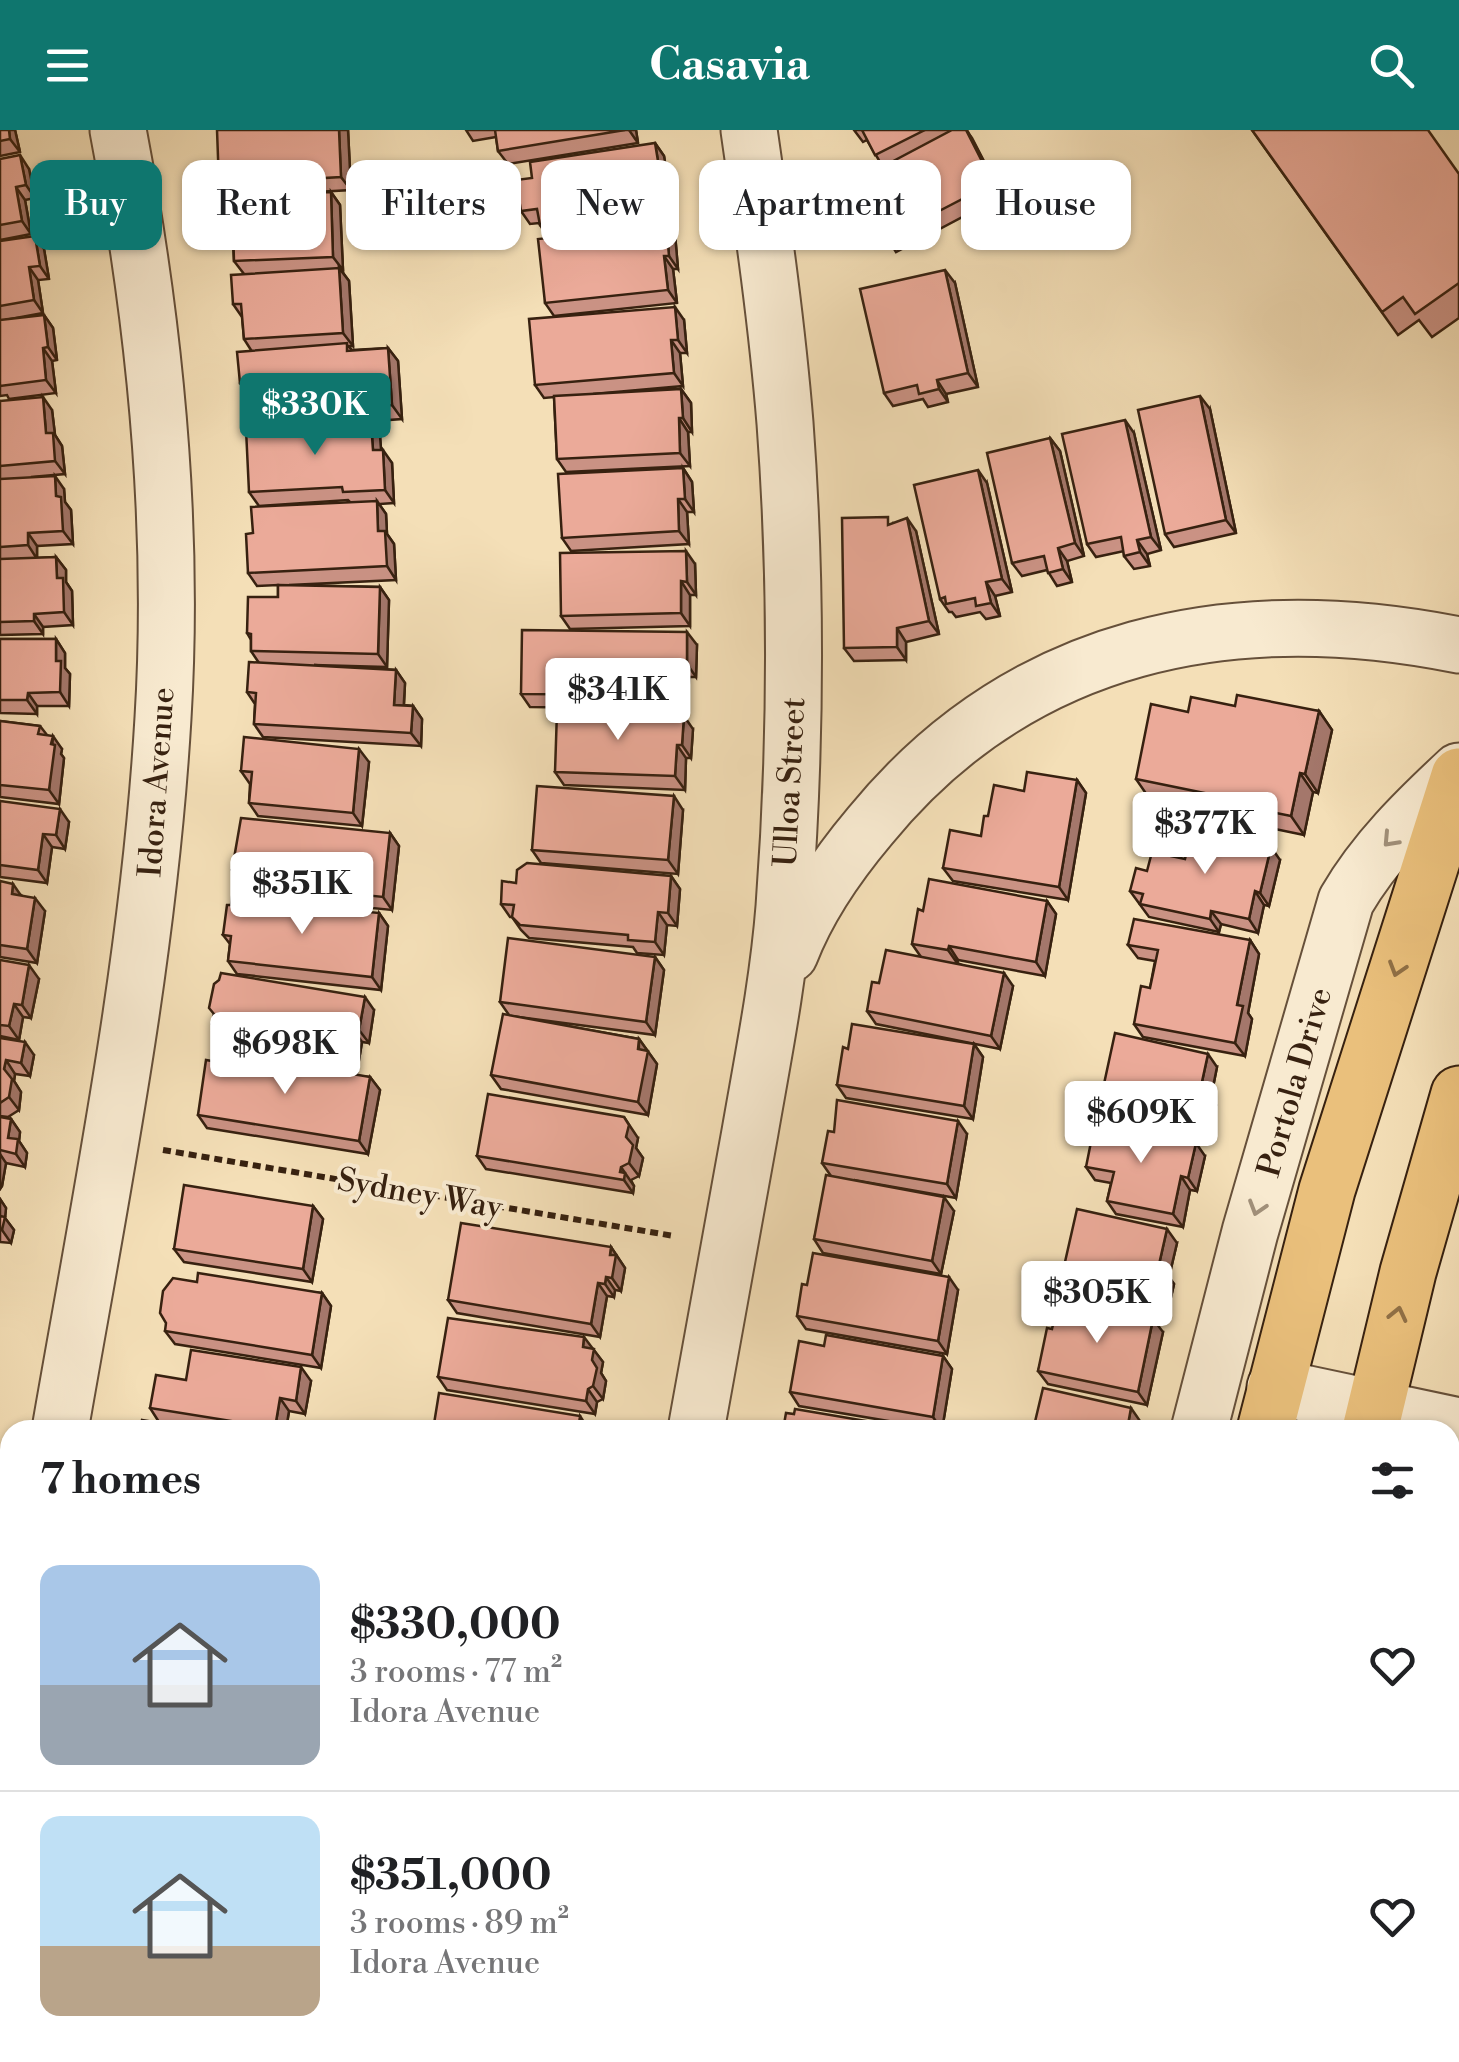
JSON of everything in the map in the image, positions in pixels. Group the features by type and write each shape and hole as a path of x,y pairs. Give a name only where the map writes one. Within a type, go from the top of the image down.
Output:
{"main road":[{"name":"Portola Drive","path":"1270,1409 1327,1190 1459,774"},
{"path":"1373,1419 1408,1272 1459,1094"}],"street":[{"name":"Idora Avenue","path":"62,1420 139,964 164,715 167,594 163,472 153,346 118,130"},
{"name":"Ulloa Street","path":"698,1420 772,1009 784,909 790,794 793,556 772,295 749,130"},
{"path":"772,1009 799,935 820,893 857,842 930,760 1020,696 1118,655 1195,634 1258,627 1321,627 1459,645"},
{"name":"Portola Drive","path":"1202,1420 1250,1232 1346,901 1366,867 1424,803 1459,774"},
{"path":"1270,1409 1373,1419"}],"path":[{"name":"Sydney Way","path":"110,1141 729,1245"}],"building":[{"path":"0,130 9,130 10,139 0,141"},
{"path":"217,130 339,130 341,177 326,178 326,160 218,160"},
{"path":"495,130 625,130 498,151"},
{"path":"862,130 925,130 875,155"},
{"path":"952,130 966,130 981,160 961,160 961,200 941,210 941,160 895,160"},
{"path":"1252,130 1428,130 1459,174 1459,283 1415,314 1403,297 1382,312"},
{"path":"655,143 658,160 543,160"},
{"path":"20,155 26,185 16,187 22,221 0,225 0,159"},
{"path":"541,160 541,225 537,209 521,211 521,179 532,178 530,162"},
{"path":"326,192 331,192 333,257 234,261 234,250 326,250"},
{"path":"30,237 30,250 37,250 40,266 29,267 34,300 0,306 0,241"},
{"path":"538,239 541,250 668,250 669,256 664,256 668,290 545,303"},
{"path":"339,268 343,333 244,339 241,304 233,304 231,275"},
{"path":"945,270 968,373 937,380 939,389 919,394 917,385 884,393 860,289"},
{"path":"675,307 678,340 671,340 674,373 535,385 529,319"},
{"path":"44,315 48,347 43,348 46,380 0,386 0,320"},
{"path":"347,343 347,351 388,348 392,405 251,416 248,382 240,383 237,352"},
{"path":"681,389 680,453 557,459 554,396"},
{"path":"1200,396 1226,520 1165,534 1138,410"},
{"path":"43,397 46,433 53,433 55,461 0,466 0,401"},
{"path":"1125,420 1151,537 1137,540 1140,552 1124,556 1121,537 1087,544 1062,434"},
{"path":"371,422 373,450 383,450 385,490 343,492 342,487 249,492 246,429"},
{"path":"1050,438 1075,543 1058,548 1063,569 1048,573 1044,556 1012,563 987,453"},
{"path":"683,468 685,499 678,499 679,531 562,538 558,474"},
{"path":"978,470 1002,579 986,582 991,603 976,606 975,598 946,604 945,597 940,599 914,485"},
{"path":"55,476 63,531 28,533 28,545 0,547 0,479"},
{"path":"377,501 378,531 385,531 387,566 248,573 246,534 253,533 251,507"},
{"path":"888,517 888,525 907,518 929,621 897,628 897,647 844,648 842,518"},
{"path":"686,551 687,582 681,581 681,613 561,616 560,553"},
{"path":"56,557 57,578 63,578 64,612 34,614 34,621 0,622 0,559"},
{"path":"278,585 380,587 378,654 251,651 248,597 278,597"},
{"path":"522,630 687,632 687,664 680,664 679,695 521,694"},
{"path":"0,639 56,639 56,661 61,661 60,692 28,693 27,700 0,700"},
{"path":"249,662 396,670 394,705 413,706 411,733 254,724 256,693 247,692"},
{"path":"1237,695 1319,711 1291,816 1257,809 1258,804 1136,779 1151,704 1188,712 1191,697 1235,706"},
{"path":"557,711 684,716 675,776 555,772"},
{"path":"0,721 40,726 38,734 53,736 49,790 0,785"},
{"path":"244,737 359,749 353,813 249,803 252,772 241,771"},
{"path":"1027,772 1077,780 1059,887 943,868 950,830 981,836 994,785 1024,791"},
{"path":"537,786 674,796 668,860 532,850"},
{"path":"0,801 60,809 56,835 43,834 38,870 0,865"},
{"path":"241,818 390,833 383,897 240,882 241,871 232,870"},
{"path":"1192,829 1271,847 1249,919 1211,911 1210,919 1140,904 1143,894 1130,891 1136,868 1147,871 1152,852 1185,859"},
{"path":"527,863 671,876 668,913 658,912 655,942 628,940 628,935 520,925 512,917 514,905 501,904 502,881 516,883 517,870"},
{"path":"929,879 1047,901 1036,962 949,946 948,950 912,944 918,909 923,911"},
{"path":"0,881 13,884 12,894 35,898 27,949 0,945"},
{"path":"232,897 379,913 372,977 228,961 231,936 223,935 227,905 231,905"},
{"path":"1134,919 1250,940 1237,1005 1243,1006 1235,1043 1134,1024 1141,986 1150,988 1158,950 1128,945"},
{"path":"508,938 655,957 646,1022 500,1002"},
{"path":"886,950 1004,973 991,1036 867,1011 872,982 879,983"},
{"path":"0,960 29,965 22,1005 14,1004 9,1026 0,1025"},
{"path":"221,973 365,997 359,1030 353,1029 348,1059 237,1040 239,1029 212,1024 214,1014 209,1008 214,984"},
{"path":"503,1014 639,1039 638,1049 648,1051 638,1102 491,1075"},
{"path":"852,1024 974,1044 964,1106 837,1085 843,1047 848,1049"},
{"path":"1115,1033 1208,1054 1200,1091 1207,1092 1199,1129 1099,1107"},
{"path":"0,1038 25,1042 21,1063 6,1060 4,1069 12,1079 9,1097 0,1103"},
{"path":"236,1054 370,1077 359,1141 198,1115 206,1060 235,1065"},
{"path":"488,1094 624,1117 629,1125 626,1137 633,1145 629,1163 621,1167 624,1180 477,1156"},
{"path":"837,1100 958,1121 947,1184 822,1163 828,1131 834,1132"},
{"path":"0,1117 11,1119 8,1138 18,1139 16,1154 0,1150"},
{"path":"1095,1122 1196,1143 1188,1178 1181,1176 1173,1214 1107,1201 1114,1172 1086,1167"},
{"path":"826,1175 944,1197 932,1261 814,1239"},
{"path":"184,1185 313,1206 303,1269 174,1249"},
{"path":"1077,1209 1167,1229 1158,1269 1164,1271 1156,1305 1060,1284"},
{"path":"461,1223 611,1247 610,1255 616,1255 612,1278 606,1277 605,1284 598,1283 591,1324 448,1300"},
{"path":"813,1253 949,1277 938,1341 797,1316 802,1284 807,1285"},
{"path":"198,1273 322,1293 312,1355 165,1331 166,1323 160,1313 163,1291 173,1278 197,1282"},
{"path":"1059,1299 1153,1319 1138,1392 1038,1371 1047,1328 1052,1329"},
{"path":"448,1318 584,1337 583,1347 594,1349 592,1360 597,1368 586,1401 438,1377"},
{"path":"826,1335 943,1356 933,1417 790,1392 799,1341 824,1346"},
{"path":"191,1350 301,1367 296,1401 280,1398 276,1420 225,1420 150,1408 156,1375 186,1380"},
{"path":"1043,1388 1131,1408 1129,1420 1035,1420"},
{"path":"439,1393 580,1416 580,1420 435,1420"},
{"path":"795,1409 860,1420 785,1420 786,1413 794,1414"}]}
